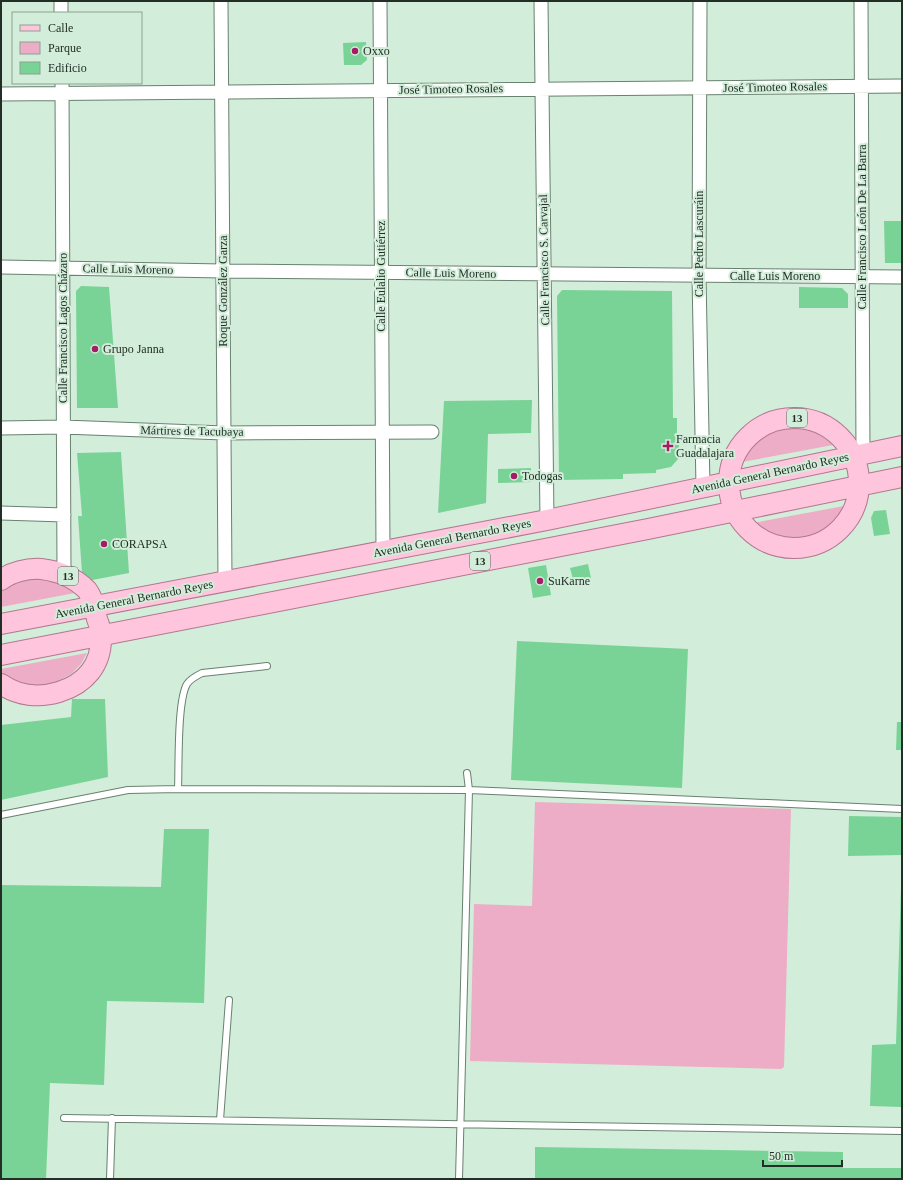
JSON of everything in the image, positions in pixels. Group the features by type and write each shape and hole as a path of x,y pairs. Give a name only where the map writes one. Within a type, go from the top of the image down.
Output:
{"main road":[{"name":"13","path":"805,418 818,422 829,428 859,455 859,486 856,503 845,523 832,536 819,543 807,546 786,547 763,540 750,530 735,510 731,496 730,482 732,463 737,452 747,438 762,426 781,419 805,418"},
{"name":"Avenida General Bernardo Reyes","path":"1,624 547,520 902,446"},
{"name":"13","path":"1,655 648,529 902,477"},
{"name":"13","path":"1,580 18,572 34,568 53,570 77,581 88,592 95,606 101,636 97,662 86,678 68,690 47,696 26,695 6,688 1,684"}],"street":[{"path":"61,1 61,12"},
{"name":"Roque González Garza","path":"221,1 225,581"},
{"name":"Calle Eulalio Gutiérrez","path":"380,1 383,552"},
{"name":"Calle Francisco S. Carvajal","path":"541,1 547,520"},
{"name":"Calle Pedro Lascuráin","path":"700,1 699,276 703,487"},
{"name":"Calle Francisco León De La Barra","path":"859,455 862,277 861,1"},
{"name":"José Timoteo Rosales","path":"1,94 62,88 222,92 902,86"},
{"name":"Calle Francisco Lagos Cházaro","path":"62,88 64,574"},
{"name":"Calle Luis Moreno","path":"1,267 699,276 902,277"},
{"name":"Mártires de Tacubaya","path":"1,428 63,427 224,433 432,432"},
{"path":"1,513 64,515"}],"lane":[{"path":"178,789 182,700 188,684 193,678 202,673 267,666"},
{"path":"458,1179 469,790 467,773"},
{"path":"1,815 128,790 178,789 469,790 902,810"},
{"path":"220,1120 229,1000"},
{"path":"64,1118 902,1131"},
{"path":"110,1179 112,1118"}],"green space":[{"path":"784,429 811,431 828,440 833,445 742,462 749,450 764,436"},
{"path":"844,506 836,518 827,527 815,534 803,538 790,539 777,537 764,532 753,523"},
{"path":"33,577 60,583 75,593 1,607 1,588"},
{"path":"87,653 81,664 71,674 53,684 28,687 1,675 1,669"},
{"path":"535,802 791,809 784,1067 781,1069 470,1061 474,904 532,906"}],"building":[{"name":"Oxxo","path":"366,42 367,60 361,65 344,65 343,43"},
{"path":"884,221 902,221 902,263 885,263"},
{"name":"Grupo Janna","path":"81,286 109,287 118,408 77,408 76,291"},
{"path":"799,287 842,288 848,294 848,308 799,308"},
{"path":"562,290 672,291 673,418 677,418 677,433 679,433 679,458 671,467 656,470 656,473 623,474 623,479 559,480 557,296"},
{"path":"532,400 531,433 488,434 486,503 438,513 444,401"},
{"name":"CORAPSA","path":"121,452 129,573 87,581 82,573 78,516 82,516 77,453"},
{"name":"Todogas","path":"531,468 531,482 498,483 498,469"},
{"path":"886,510 890,534 874,536 871,518 874,511"},
{"path":"588,564 591,578 574,583 570,568"},
{"name":"SuKarne","path":"546,565 551,595 533,598 528,568"},
{"path":"517,641 688,649 682,788 511,780"},
{"path":"72,699 105,699 108,777 1,800 1,725 71,717"},
{"path":"897,722 902,722 902,750 896,750"},
{"path":"849,816 902,817 902,855 848,856"},
{"path":"164,829 209,829 204,1003 107,1001 104,1085 50,1083 46,1179 1,1179 1,885 161,887"},
{"path":"901,888 902,1107 870,1106 872,1045 896,1044"},
{"path":"535,1147 843,1152 843,1168 902,1168 902,1179 535,1179"}],"place":[{"name":"Oxxo","path":"355,51"},
{"name":"Grupo Janna","path":"95,349"},
{"name":"Farmacia Guadalajara","path":"668,446"},
{"name":"Todogas","path":"514,476"},
{"name":"CORAPSA","path":"104,544"},
{"name":"SuKarne","path":"540,581"}]}
